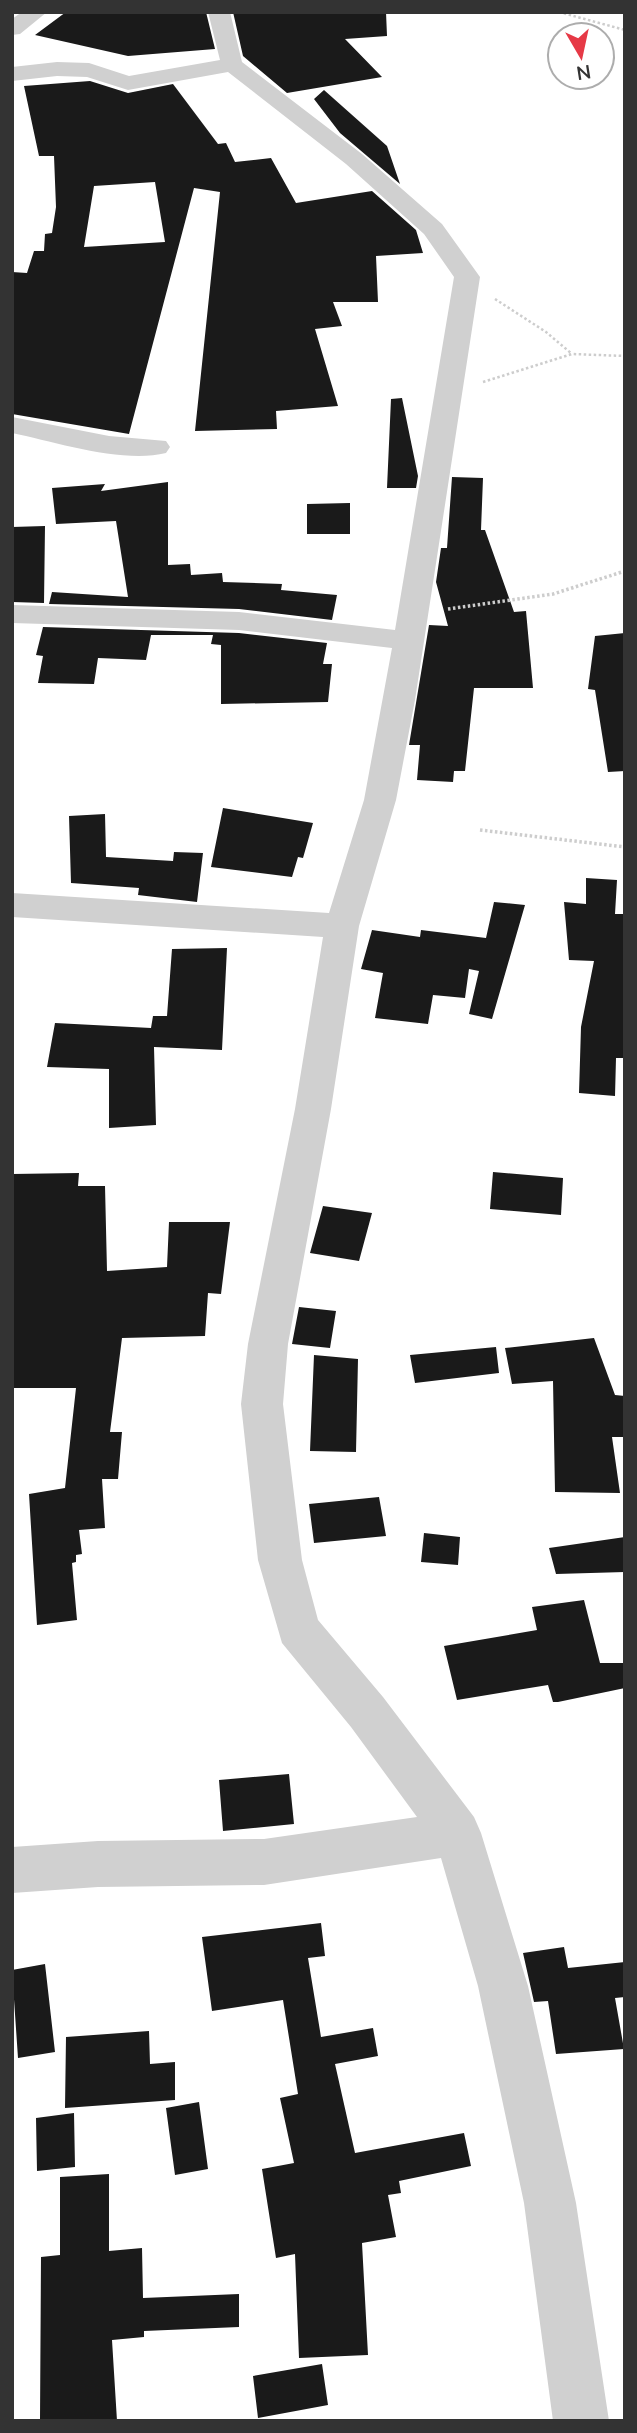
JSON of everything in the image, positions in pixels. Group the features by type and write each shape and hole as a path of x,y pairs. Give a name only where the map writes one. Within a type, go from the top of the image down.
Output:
{"street":[{"path":"12,29 36,12"},
{"path":"219,12 232,65 354,159 433,229 467,277 452,384 409,626 399,700 380,800 342,926 313,1109 268,1344 262,1404 279,1560 298,1629 367,1712 457,1833 503,1986 550,2203 581,2421"},
{"path":"12,74 57,69 89,70 128,83 232,65"},
{"path":"12,425 109,444 156,447"},
{"path":"12,614 409,626"},
{"path":"12,905 342,926"},
{"path":"12,1870 98,1864 264,1862 457,1833"}],"path":[{"path":"559,12 625,30"},
{"path":"467,277 572,354"},
{"path":"452,384 493,380 572,354 625,356"},
{"path":"409,626 553,594 625,571"},
{"path":"480,830 625,847"}],"building":[{"path":"66,12 206,12 215,49 128,56 35,35"},
{"path":"233,12 386,12 387,36 345,39 382,77 287,93 243,56"},
{"path":"90,81 128,93 173,84 218,144 226,143 235,162 271,158 296,203 372,191 416,230 423,253 376,256 378,302 333,302 342,326 315,329 338,406 276,411 277,429 195,431 220,192 194,188 129,434 12,414 12,272 27,273 34,251 44,251 45,234 52,233 56,207 54,156 39,156 24,86","holes":["155,182 165,242 84,247 94,186"]},
{"path":"324,90 387,146 400,184 340,133 314,99"},
{"path":"402,398 418,476 416,488 387,488 391,399"},
{"path":"452,477 483,478 481,530 485,530 514,612 526,611 533,688 474,688 465,771 454,771 453,782 417,780 420,745 409,745 429,625 448,626 436,582 441,548 447,548"},
{"path":"168,482 168,565 190,564 191,575 222,573 223,582 282,584 281,590 337,595 332,620 239,609 49,604 52,592 128,597 116,521 56,524 52,488 105,484 101,491"},
{"path":"350,503 350,534 307,534 307,504"},
{"path":"45,526 44,603 12,602 12,527"},
{"path":"43,627 239,633 327,643 323,664 332,664 328,702 221,704 221,645 211,644 213,635 151,635 146,660 98,658 94,684 38,683 43,656 36,655"},
{"path":"625,633 625,771 608,772 595,690 588,689 595,636"},
{"path":"223,808 313,823 303,858 298,857 292,877 211,867"},
{"path":"105,814 106,857 173,861 174,852 203,853 197,902 138,895 139,888 71,883 69,816"},
{"path":"586,878 617,880 615,914 625,914 625,1058 616,1058 615,1096 579,1093 581,1027 594,961 569,960 564,902 586,904"},
{"path":"494,902 525,905 492,1019 469,1014 479,971 469,969 465,998 433,995 428,1024 375,1018 383,973 361,969 372,930 420,937 421,930 486,938"},
{"path":"227,948 222,1050 154,1047 156,1125 109,1128 109,1069 47,1067 55,1023 151,1028 153,1016 167,1016 172,949"},
{"path":"493,1172 563,1178 561,1215 490,1209"},
{"path":"79,1173 78,1186 105,1186 107,1271 167,1267 169,1222 230,1222 221,1294 208,1293 205,1336 122,1338 110,1432 122,1432 118,1479 102,1479 105,1528 79,1530 82,1554 76,1555 76,1562 72,1563 77,1620 37,1625 29,1494 65,1488 76,1388 12,1388 12,1174"},
{"path":"323,1206 372,1213 359,1261 310,1253"},
{"path":"299,1307 336,1311 330,1348 292,1344"},
{"path":"594,1338 615,1395 625,1396 625,1437 612,1437 620,1493 555,1492 553,1381 512,1384 505,1348"},
{"path":"496,1347 499,1373 415,1383 410,1355"},
{"path":"314,1355 358,1359 356,1452 310,1451"},
{"path":"379,1497 386,1536 314,1543 309,1504"},
{"path":"424,1533 460,1537 458,1565 421,1562"},
{"path":"625,1537 625,1572 556,1574 549,1548"},
{"path":"584,1600 600,1663 625,1663 625,1688 558,1702 553,1702 548,1685 457,1700 444,1646 537,1630 532,1607"},
{"path":"289,1774 294,1824 223,1831 219,1780"},
{"path":"321,1923 325,1956 308,1958 321,2037 373,2028 378,2056 335,2064 355,2153 464,2133 471,2166 399,2181 401,2193 388,2195 396,2237 362,2243 368,2355 299,2358 295,2254 276,2258 262,2169 294,2163 280,2098 298,2094 283,2000 212,2011 202,1937"},
{"path":"564,1947 568,1968 625,1962 625,1997 615,1998 624,2049 556,2054 548,2001 534,2002 523,1953"},
{"path":"45,1964 55,2052 18,2058 12,1970"},
{"path":"149,2031 150,2064 175,2062 175,2100 65,2108 66,2037"},
{"path":"199,2102 208,2169 175,2175 166,2108"},
{"path":"74,2113 75,2167 37,2171 36,2118"},
{"path":"109,2174 109,2251 142,2248 143,2298 239,2294 239,2327 144,2331 144,2337 112,2340 117,2421 40,2421 41,2257 60,2255 60,2177"},
{"path":"322,2364 328,2405 258,2418 253,2376"}]}
